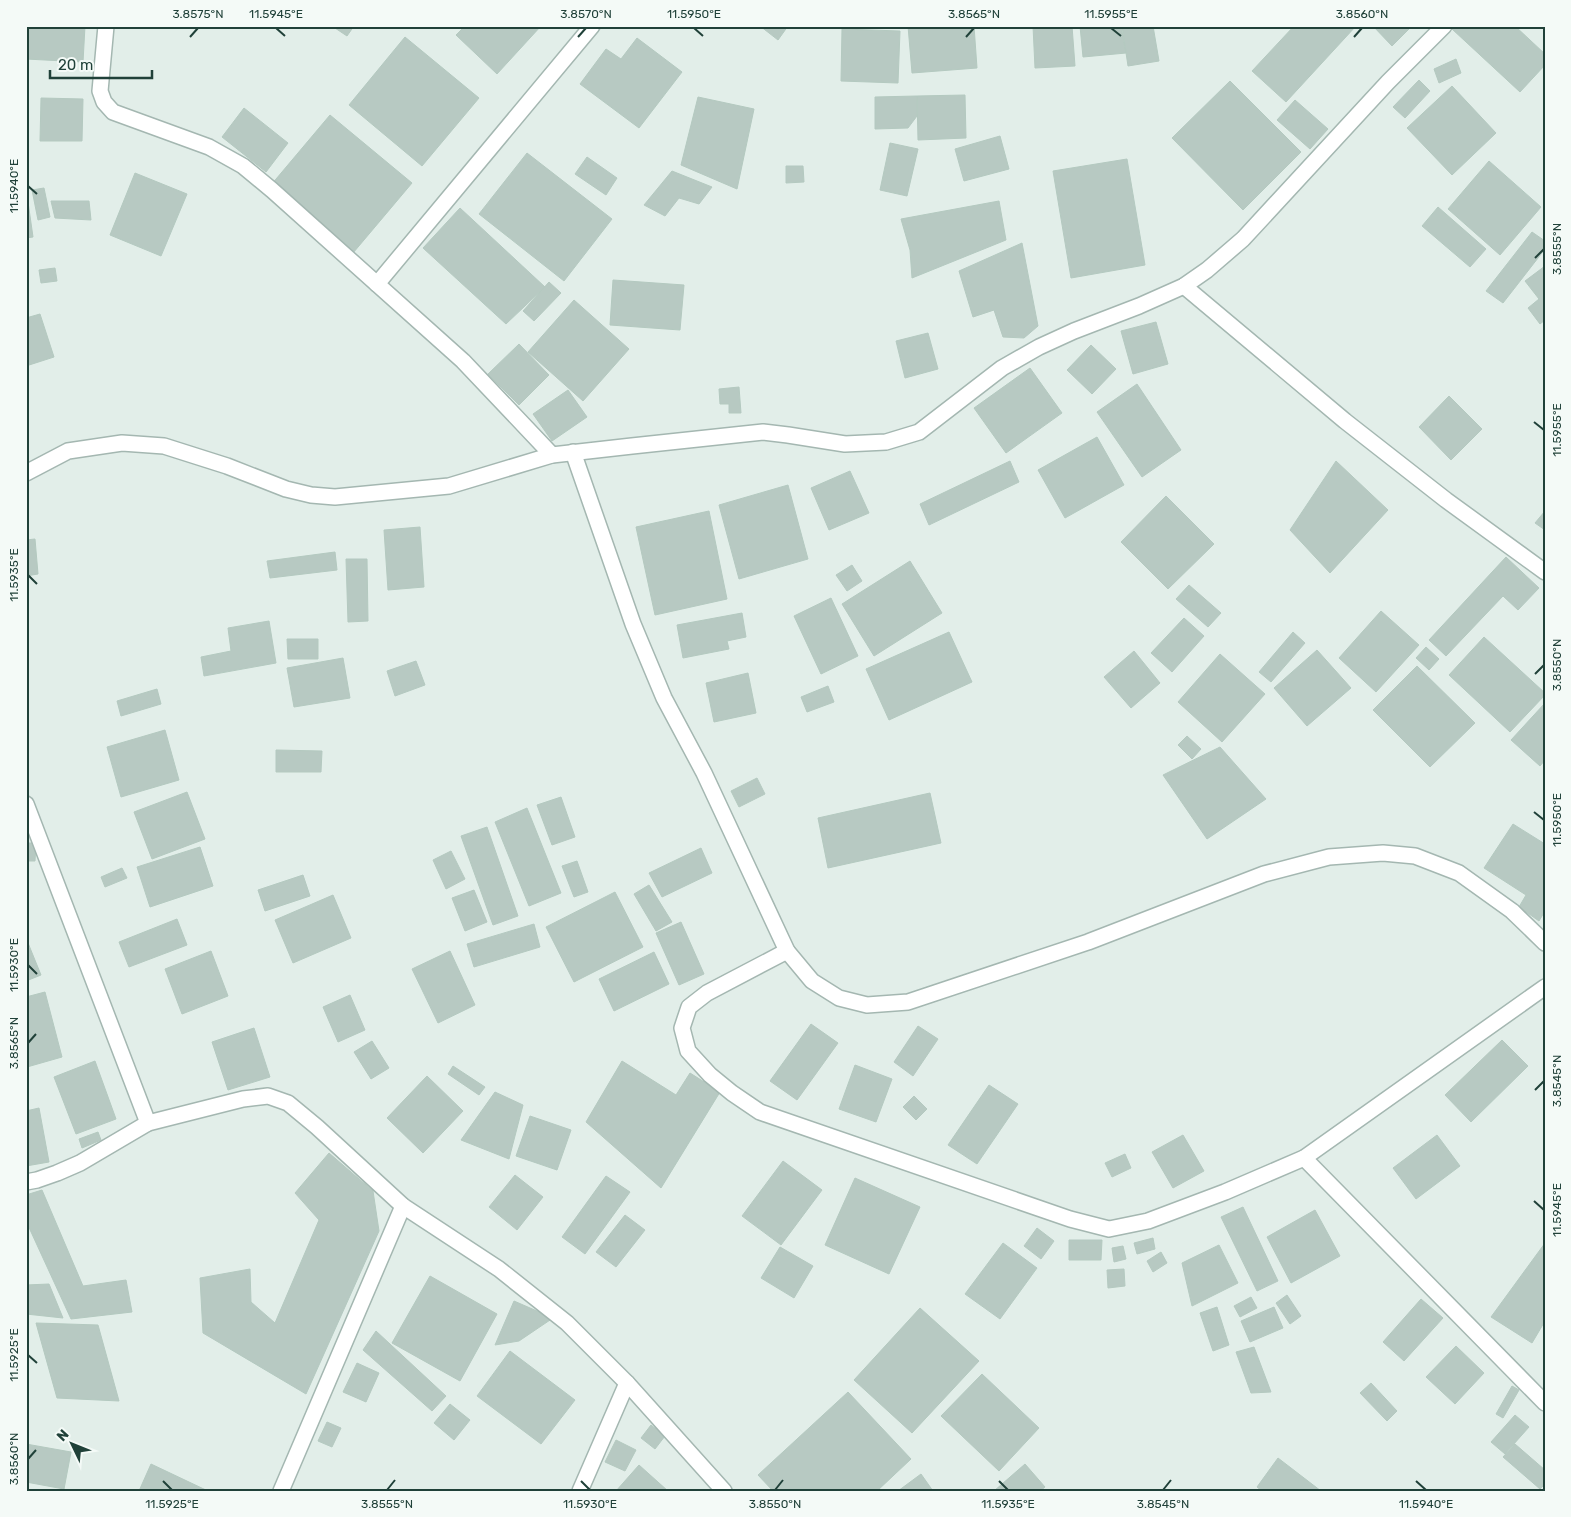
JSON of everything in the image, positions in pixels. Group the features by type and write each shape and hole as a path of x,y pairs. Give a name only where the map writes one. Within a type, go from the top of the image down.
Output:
{"street":[{"path":"106,26 100,91 104,102 113,112 209,147 243,166 463,361 552,455"},
{"path":"377,284 592,26"},
{"path":"26,473 68,451 122,443 139,444 164,446 226,466 286,489 311,495 335,497 448,486 552,455 573,452 763,432 846,444 886,442 919,432 1002,368 1074,331 1184,286 1207,270 1243,239 1388,82 1444,26"},
{"path":"1184,286 1345,420 1446,500 1545,572"},
{"path":"573,452 633,624 664,698 704,773 787,951 812,981 840,998 868,1005 908,1002 1088,942 1264,874 1328,857 1383,852 1415,856 1459,874 1512,911 1545,943"},
{"path":"26,804 148,1123"},
{"path":"787,951 707,993 689,1008 682,1028 688,1051 710,1075 760,1112 1070,1219 1109,1229 1148,1221 1225,1192 1304,1158 1545,987"},
{"path":"26,1182 50,1176 80,1163 148,1123 243,1099 268,1096 288,1103 403,1206 506,1275 567,1323 627,1383 724,1491"},
{"path":"1304,1158 1545,1404"},
{"path":"281,1491 403,1206"},
{"path":"580,1491 627,1383"}],"building":[{"path":"27,26 85,26 83,62 26,59"},
{"path":"332,26 354,26 347,36"},
{"path":"465,26 541,26 497,74 456,35"},
{"path":"760,26 788,26 778,40"},
{"path":"908,26 974,26 977,68 912,73"},
{"path":"1033,26 1072,26 1075,66 1035,68"},
{"path":"1080,26 1121,26 1126,53 1083,57"},
{"path":"1122,26 1153,26 1159,61 1128,66"},
{"path":"1294,26 1356,26 1286,102 1252,71"},
{"path":"1373,26 1412,26 1392,46"},
{"path":"1455,26 1515,26 1545,54 1545,65 1520,92 1452,29"},
{"path":"842,29 900,31 898,83 841,81"},
{"path":"405,37 479,98 422,166 349,105"},
{"path":"637,38 682,72 639,128 580,84 606,49 621,59"},
{"path":"1456,59 1461,73 1439,83 1434,69"},
{"path":"1419,80 1430,91 1405,118 1393,107"},
{"path":"1230,81 1301,152 1243,210 1172,138"},
{"path":"1452,86 1496,133 1452,175 1407,128"},
{"path":"965,95 966,138 918,140 917,96"},
{"path":"917,96 917,116 908,128 875,129 875,97"},
{"path":"698,97 754,109 737,189 681,165"},
{"path":"41,98 83,99 82,141 40,141"},
{"path":"1295,100 1328,129 1310,149 1277,120"},
{"path":"244,108 288,143 266,172 222,137"},
{"path":"330,115 412,183 353,253 271,185"},
{"path":"1000,136 1009,169 964,181 955,149"},
{"path":"890,143 918,149 907,196 880,190"},
{"path":"527,153 612,219 564,281 479,214"},
{"path":"587,157 617,178 606,195 575,174"},
{"path":"1127,159 1145,265 1071,278 1053,171"},
{"path":"1489,161 1541,207 1500,255 1448,209"},
{"path":"786,166 803,166 804,182 786,183"},
{"path":"672,171 712,187 699,204 679,198 665,216 644,205"},
{"path":"135,173 187,194 161,256 110,235"},
{"path":"26,188 33,237 26,238"},
{"path":"44,188 50,217 38,220 32,190"},
{"path":"51,201 89,201 91,220 55,218"},
{"path":"999,201 1006,240 912,278 910,250 901,219"},
{"path":"1438,207 1486,249 1470,267 1422,226"},
{"path":"460,208 545,287 506,324 423,248"},
{"path":"1532,232 1545,241 1545,249 1503,303 1486,291"},
{"path":"1022,243 1038,326 1024,338 1003,337 994,310 973,317 959,271"},
{"path":"1545,266 1545,320 1540,324 1528,308 1539,299 1525,281"},
{"path":"55,268 57,281 41,283 39,270"},
{"path":"613,280 684,285 680,330 610,325"},
{"path":"549,282 561,293 534,321 523,311"},
{"path":"574,300 629,349 583,401 528,352"},
{"path":"40,314 54,357 26,366 26,318"},
{"path":"1156,322 1168,364 1133,374 1121,331"},
{"path":"928,333 938,369 905,378 896,341"},
{"path":"519,344 549,375 519,405 488,374"},
{"path":"1091,345 1116,369 1092,394 1067,370"},
{"path":"1030,368 1062,413 1006,453 974,408"},
{"path":"1137,384 1181,450 1142,477 1097,412"},
{"path":"739,387 741,413 729,413 729,404 720,404 719,389"},
{"path":"568,390 587,417 552,441 533,414"},
{"path":"1449,396 1482,429 1451,460 1419,427"},
{"path":"1097,437 1124,485 1065,518 1038,470"},
{"path":"1010,461 1019,482 929,525 920,504"},
{"path":"1336,461 1388,510 1330,573 1290,530"},
{"path":"850,471 869,513 829,530 811,488"},
{"path":"788,485 808,559 739,579 719,505"},
{"path":"1166,496 1214,544 1168,589 1121,542"},
{"path":"709,511 727,599 655,615 636,527"},
{"path":"1545,511 1545,530 1535,523"},
{"path":"420,527 424,587 388,590 384,530"},
{"path":"35,539 38,574 26,576 26,540"},
{"path":"335,552 337,570 270,578 267,561"},
{"path":"1506,557 1539,588 1518,610 1503,596 1446,656 1429,640"},
{"path":"346,559 367,559 368,621 348,622"},
{"path":"910,561 942,613 874,656 842,604"},
{"path":"852,565 862,581 847,591 836,575"},
{"path":"1189,585 1221,613 1208,627 1176,599"},
{"path":"831,598 858,656 821,674 794,616"},
{"path":"1381,611 1419,645 1376,692 1339,658"},
{"path":"742,613 746,637 727,641 729,649 683,658 677,625"},
{"path":"1184,618 1204,636 1172,672 1151,653"},
{"path":"269,621 276,663 204,676 201,657 231,651 228,628"},
{"path":"949,632 972,682 889,720 866,669"},
{"path":"1293,632 1305,643 1271,682 1259,672"},
{"path":"1484,637 1545,693 1510,732 1449,675"},
{"path":"287,639 318,639 318,659 288,659"},
{"path":"1426,647 1439,659 1429,670 1416,658"},
{"path":"1317,650 1351,688 1307,726 1274,688"},
{"path":"1134,651 1160,683 1131,708 1104,677"},
{"path":"1220,654 1265,694 1222,742 1178,702"},
{"path":"343,658 350,698 294,707 287,668"},
{"path":"416,661 425,685 395,696 387,671"},
{"path":"1417,666 1475,723 1430,767 1373,710"},
{"path":"748,673 756,713 714,722 706,683"},
{"path":"828,686 834,702 807,712 801,697"},
{"path":"157,689 161,704 121,716 117,701"},
{"path":"1545,703 1545,760 1540,766 1511,740"},
{"path":"165,730 179,780 121,797 107,747"},
{"path":"1187,736 1201,749 1192,759 1178,745"},
{"path":"1220,747 1266,799 1207,839 1163,775"},
{"path":"276,750 322,751 321,772 276,772"},
{"path":"757,778 765,794 739,807 731,791"},
{"path":"187,792 205,839 152,859 134,812"},
{"path":"930,793 941,843 828,868 818,818"},
{"path":"561,797 575,837 552,845 537,805"},
{"path":"527,808 561,893 529,906 495,822"},
{"path":"1513,824 1545,844 1545,911 1539,921 1519,907 1526,895 1484,868"},
{"path":"487,827 518,916 493,925 461,836"},
{"path":"26,843 36,843 35,861 26,861"},
{"path":"200,847 213,886 150,907 137,867"},
{"path":"701,848 712,873 662,897 649,873"},
{"path":"451,851 465,879 446,889 433,860"},
{"path":"577,861 588,892 574,897 562,866"},
{"path":"122,868 127,878 105,887 101,877"},
{"path":"303,875 310,896 265,911 258,890"},
{"path":"649,885 672,922 656,931 634,894"},
{"path":"474,890 487,922 465,931 452,898"},
{"path":"615,892 643,947 574,982 546,927"},
{"path":"333,895 351,938 293,963 275,920"},
{"path":"177,919 187,945 129,967 119,942"},
{"path":"681,922 704,974 679,985 656,933"},
{"path":"534,924 540,947 474,967 467,944"},
{"path":"26,938 41,975 26,981"},
{"path":"211,951 228,996 182,1014 165,969"},
{"path":"450,951 475,1005 438,1023 412,969"},
{"path":"654,952 669,984 614,1011 599,979"},
{"path":"45,992 62,1057 27,1067 26,997"},
{"path":"350,995 365,1030 338,1042 323,1007"},
{"path":"811,1024 838,1043 797,1100 770,1081"},
{"path":"918,1026 938,1039 913,1076 894,1062"},
{"path":"254,1028 270,1077 228,1090 212,1042"},
{"path":"1502,1040 1528,1066 1471,1122 1445,1095"},
{"path":"372,1041 389,1068 371,1079 354,1052"},
{"path":"95,1061 116,1119 76,1134 54,1077"},
{"path":"622,1061 676,1095 690,1073 720,1092 661,1188 586,1122"},
{"path":"855,1065 892,1079 876,1122 839,1109"},
{"path":"453,1066 485,1087 479,1095 448,1074"},
{"path":"427,1076 463,1111 423,1153 387,1118"},
{"path":"989,1085 1018,1104 977,1164 948,1145"},
{"path":"495,1092 523,1105 509,1159 461,1140"},
{"path":"914,1096 927,1109 916,1120 903,1107"},
{"path":"39,1108 49,1162 26,1166 26,1111"},
{"path":"530,1116 571,1130 557,1170 516,1156"},
{"path":"98,1132 101,1140 82,1148 79,1139"},
{"path":"1183,1135 1204,1171 1173,1188 1152,1152"},
{"path":"1437,1135 1460,1166 1416,1199 1393,1168"},
{"path":"329,1153 373,1191 379,1231 306,1394 203,1333 200,1278 250,1269 251,1302 275,1323 319,1220 295,1193"},
{"path":"1125,1154 1131,1168 1112,1177 1105,1163"},
{"path":"783,1161 822,1190 781,1245 742,1216"},
{"path":"515,1175 543,1197 517,1230 489,1207"},
{"path":"606,1176 630,1192 585,1254 562,1237"},
{"path":"855,1178 920,1207 889,1274 825,1245"},
{"path":"42,1190 83,1286 126,1280 132,1312 71,1319 26,1221 26,1195"},
{"path":"1243,1207 1278,1281 1257,1291 1221,1217"},
{"path":"1315,1210 1340,1256 1291,1283 1267,1237"},
{"path":"625,1215 645,1230 616,1267 596,1252"},
{"path":"1037,1228 1054,1241 1041,1259 1024,1246"},
{"path":"1153,1238 1155,1249 1137,1254 1134,1243"},
{"path":"1069,1240 1102,1240 1101,1260 1069,1260"},
{"path":"1003,1243 1037,1268 1000,1319 965,1294"},
{"path":"1545,1243 1545,1321 1532,1343 1491,1317"},
{"path":"1219,1245 1238,1283 1192,1306 1182,1263"},
{"path":"1123,1246 1126,1259 1114,1262 1112,1248"},
{"path":"780,1247 813,1266 794,1298 761,1278"},
{"path":"1161,1252 1167,1263 1153,1272 1147,1261"},
{"path":"1124,1269 1125,1286 1108,1288 1107,1270"},
{"path":"430,1276 497,1314 460,1381 392,1343"},
{"path":"49,1284 63,1318 26,1314 26,1285"},
{"path":"1287,1295 1301,1316 1290,1324 1276,1303"},
{"path":"1251,1297 1257,1308 1240,1317 1234,1306"},
{"path":"1421,1299 1443,1318 1404,1361 1383,1342"},
{"path":"514,1301 553,1318 519,1341 495,1345"},
{"path":"1217,1307 1229,1345 1213,1351 1200,1313"},
{"path":"1274,1307 1283,1328 1250,1342 1241,1321"},
{"path":"920,1308 979,1361 912,1433 854,1380"},
{"path":"36,1323 98,1325 119,1401 57,1398"},
{"path":"376,1331 446,1396 432,1411 363,1350"},
{"path":"1456,1346 1484,1373 1455,1404 1426,1377"},
{"path":"1254,1347 1271,1392 1251,1393 1236,1352"},
{"path":"510,1351 575,1400 541,1444 477,1396"},
{"path":"357,1363 379,1373 366,1402 343,1392"},
{"path":"982,1374 1039,1428 999,1471 941,1416"},
{"path":"1371,1383 1397,1411 1387,1421 1360,1393"},
{"path":"1512,1386 1519,1390 1503,1418 1496,1414"},
{"path":"848,1392 911,1459 877,1491 773,1491 758,1475"},
{"path":"450,1404 470,1420 454,1440 434,1423"},
{"path":"1515,1415 1529,1427 1505,1454 1491,1442"},
{"path":"327,1422 341,1428 332,1447 318,1441"},
{"path":"651,1425 665,1436 655,1449 641,1438"},
{"path":"616,1440 636,1450 625,1471 605,1462"},
{"path":"26,1444 71,1452 64,1489 26,1482"},
{"path":"1515,1444 1545,1470 1545,1484 1540,1489 1503,1457"},
{"path":"1278,1458 1321,1491 1262,1491 1257,1487"},
{"path":"151,1464 208,1491 139,1491"},
{"path":"1025,1464 1045,1487 1040,1491 994,1491"},
{"path":"639,1465 668,1491 616,1491"},
{"path":"921,1474 933,1491 898,1491"}]}
